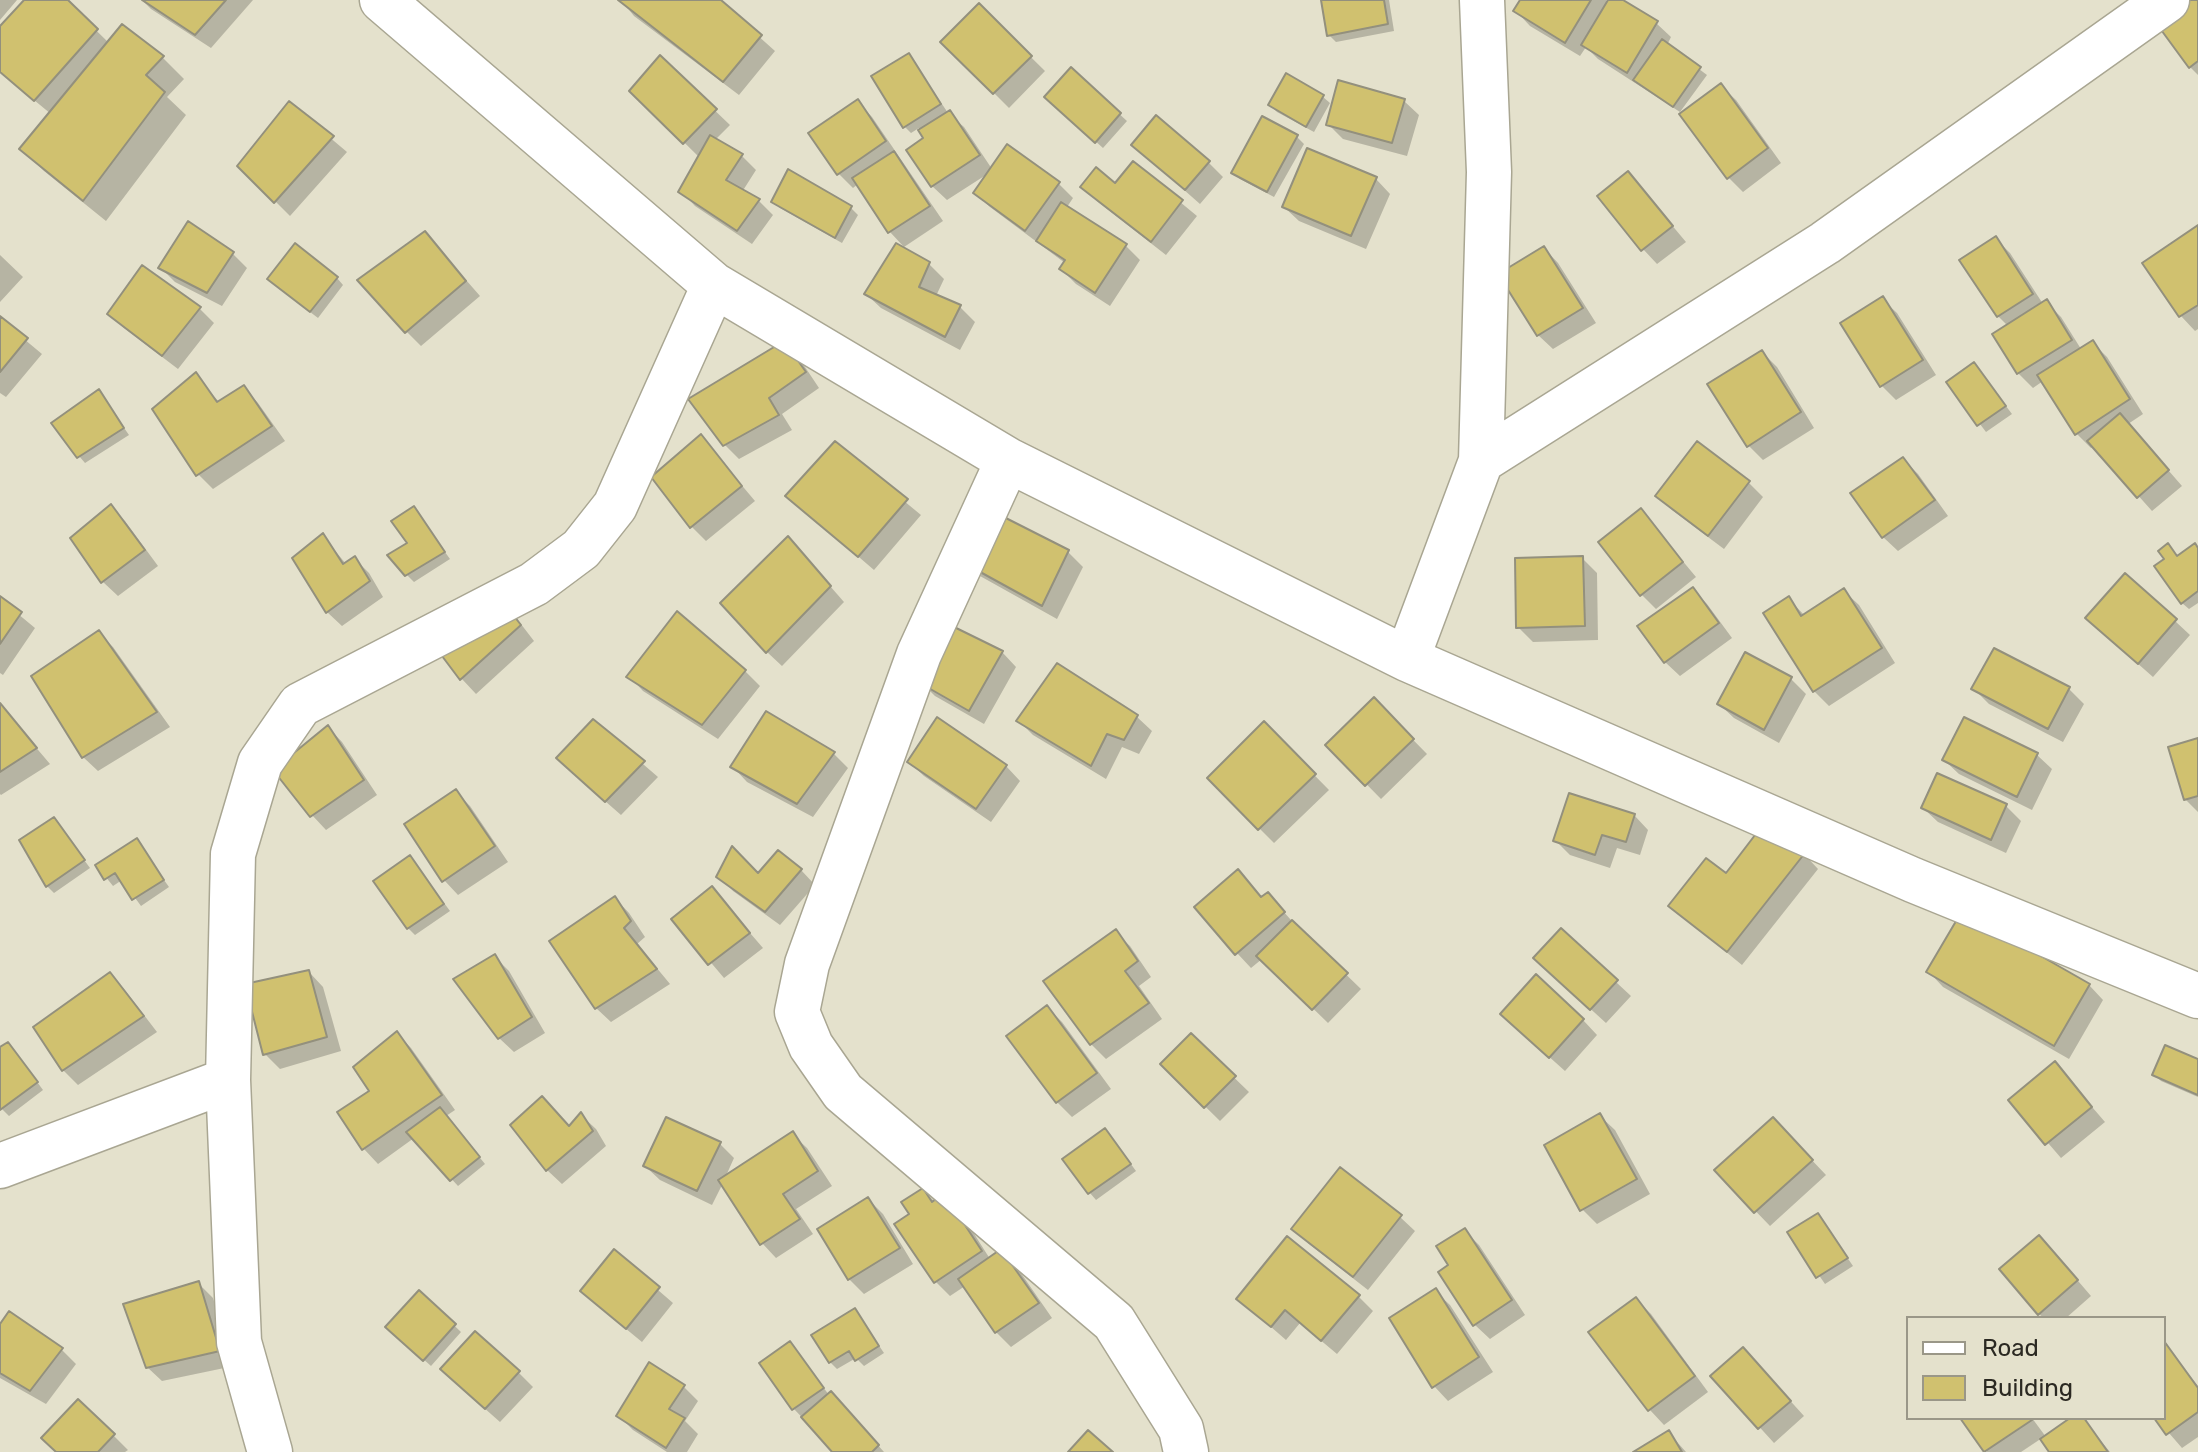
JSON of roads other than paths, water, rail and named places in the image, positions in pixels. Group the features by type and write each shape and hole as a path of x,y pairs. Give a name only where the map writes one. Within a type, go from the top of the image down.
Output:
{"street":[{"path":"382,0 714,285 1008,460 1407,659 1913,880 2198,996"},
{"path":"1407,659 1481,461 1489,172 1482,0"},
{"path":"1481,461 1825,243 2167,0"},
{"path":"270,1452 239,1342 228,1080 233,854 260,763 300,705 534,584 581,549 615,506 714,285"},
{"path":"1008,460 919,654 807,964 797,1012 811,1046 843,1092 1114,1322 1184,1441 1218,1452"},
{"path":"0,1166 228,1080"}]}
